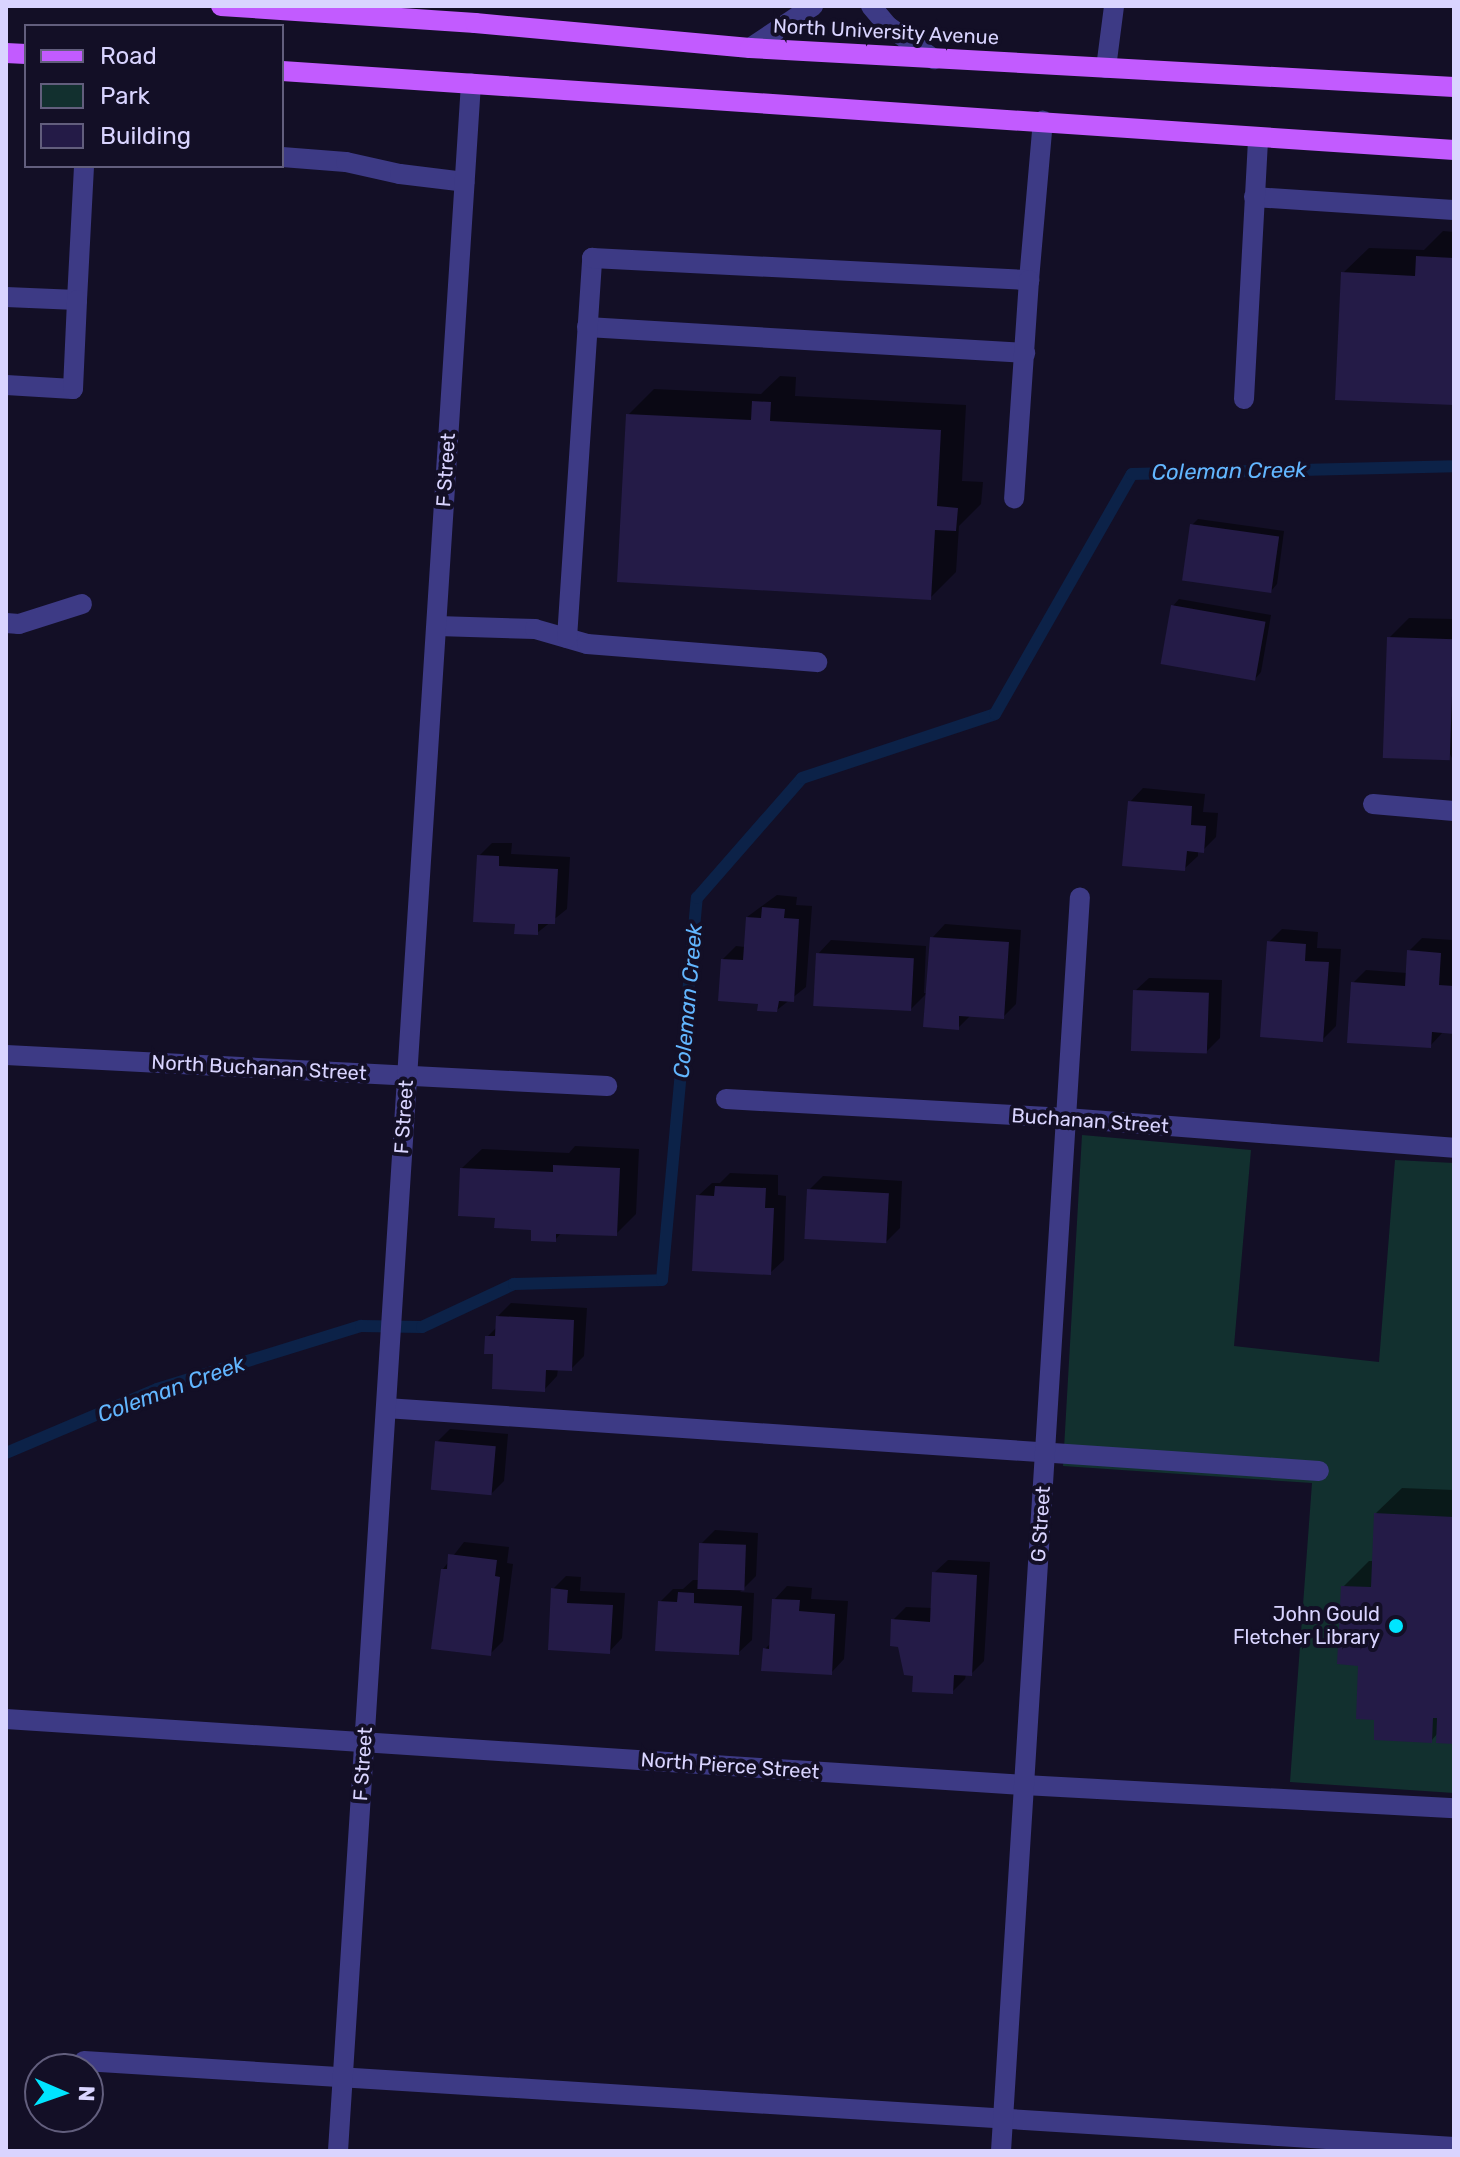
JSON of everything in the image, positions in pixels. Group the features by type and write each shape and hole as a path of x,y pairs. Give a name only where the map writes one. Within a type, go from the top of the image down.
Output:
{"main road":[{"name":"North University Avenue","path":"221,6 475,23 750,48 1454,87"},
{"path":"284,71 1454,150"}],"street":[{"path":"750,48 813,6"},
{"path":"871,6 888,26 934,59"},
{"path":"1106,68 1114,6"},
{"name":"F Street","path":"338,2151 471,83"},
{"path":"1014,498 1043,121"},
{"path":"1244,399 1258,139"},
{"path":"284,157 346,162 400,174 465,182"},
{"path":"6,385 73,389 84,168"},
{"path":"1254,197 1454,210"},
{"path":"567,638 592,258 1029,280"},
{"path":"6,297 77,300"},
{"path":"587,327 1025,353"},
{"path":"6,623 19,624 82,604"},
{"path":"437,626 535,629 587,644 817,662"},
{"path":"1373,804 1454,811"},
{"name":"G Street","path":"1001,2151 1080,897"},
{"name":"North Buchanan Street","path":"6,1055 607,1086"},
{"name":"Buchanan Street","path":"726,1099 1066,1118 1454,1148"},
{"path":"386,1408 1319,1471"},
{"name":"North Pierce Street","path":"6,1719 1024,1785 1454,1808"},
{"path":"104,2062 1454,2147"}],"green space":[{"path":"1082,1135 1251,1150 1234,1346 1379,1362 1395,1160 1454,1163 1454,1793 1290,1782 1312,1483 1063,1466"}],"building":[{"path":"1416,256 1454,258 1454,405 1335,400 1341,272 1415,276"},
{"path":"752,401 771,402 770,421 941,430 937,506 958,508 956,531 935,530 931,600 617,582 626,414 751,420"},
{"path":"1190,524 1279,537 1271,593 1182,580"},
{"path":"1171,605 1266,622 1255,681 1161,664"},
{"path":"1387,637 1454,639 1450,760 1383,758"},
{"path":"1128,801 1192,806 1191,825 1206,826 1204,853 1187,851 1185,871 1122,866"},
{"path":"477,855 499,856 499,866 558,869 555,924 538,924 538,935 514,934 515,924 473,922"},
{"path":"762,907 785,909 784,918 799,919 794,1002 779,1001 777,1012 757,1011 758,1004 718,1001 721,959 743,960 746,917 761,918"},
{"path":"930,937 1009,942 1004,1019 959,1016 959,1030 923,1027"},
{"path":"1267,941 1306,944 1305,961 1329,962 1323,1042 1260,1037"},
{"path":"1407,950 1441,953 1439,985 1454,986 1454,1034 1432,1032 1431,1048 1347,1043 1351,982 1405,986"},
{"path":"816,953 914,958 911,1011 813,1006"},
{"path":"1133,990 1209,993 1207,1054 1131,1051"},
{"path":"553,1165 620,1168 617,1236 556,1234 556,1242 531,1241 531,1230 494,1228 495,1218 458,1216 460,1168 553,1172"},
{"path":"715,1186 766,1188 765,1208 774,1208 771,1275 692,1271 696,1195 714,1196"},
{"path":"807,1189 889,1193 886,1243 804,1239"},
{"path":"496,1316 574,1320 572,1371 546,1370 545,1392 492,1389 493,1354 484,1354 485,1336 495,1336"},
{"path":"435,1441 496,1446 491,1495 431,1490"},
{"name":"John Gould Fletcher Library","path":"1374,1513 1454,1517 1454,1744 1436,1743 1437,1718 1433,1718 1432,1743 1374,1740 1374,1720 1356,1719 1358,1666 1337,1664 1341,1586 1371,1587"},
{"path":"699,1543 746,1545 744,1591 697,1589"},
{"path":"448,1554 497,1560 495,1576 500,1577 491,1656 431,1649 441,1569 447,1569"},
{"path":"932,1572 977,1575 972,1676 954,1675 953,1694 912,1692 913,1676 904,1675 898,1647 890,1646 891,1619 930,1622"},
{"path":"551,1588 568,1590 567,1603 613,1605 610,1654 548,1650"},
{"path":"678,1592 694,1593 694,1603 742,1606 739,1655 655,1651 658,1601 677,1602"},
{"path":"772,1599 800,1600 799,1611 835,1614 832,1675 761,1671 763,1648 769,1649"}],"waterway":[{"name":"Coleman Creek","path":"6,1453 157,1389 361,1326 422,1327 514,1284 662,1280 697,898 802,778 995,714 1132,474 1454,466"}],"place":[{"name":"John Gould Fletcher Library","path":"1396,1626"}]}
